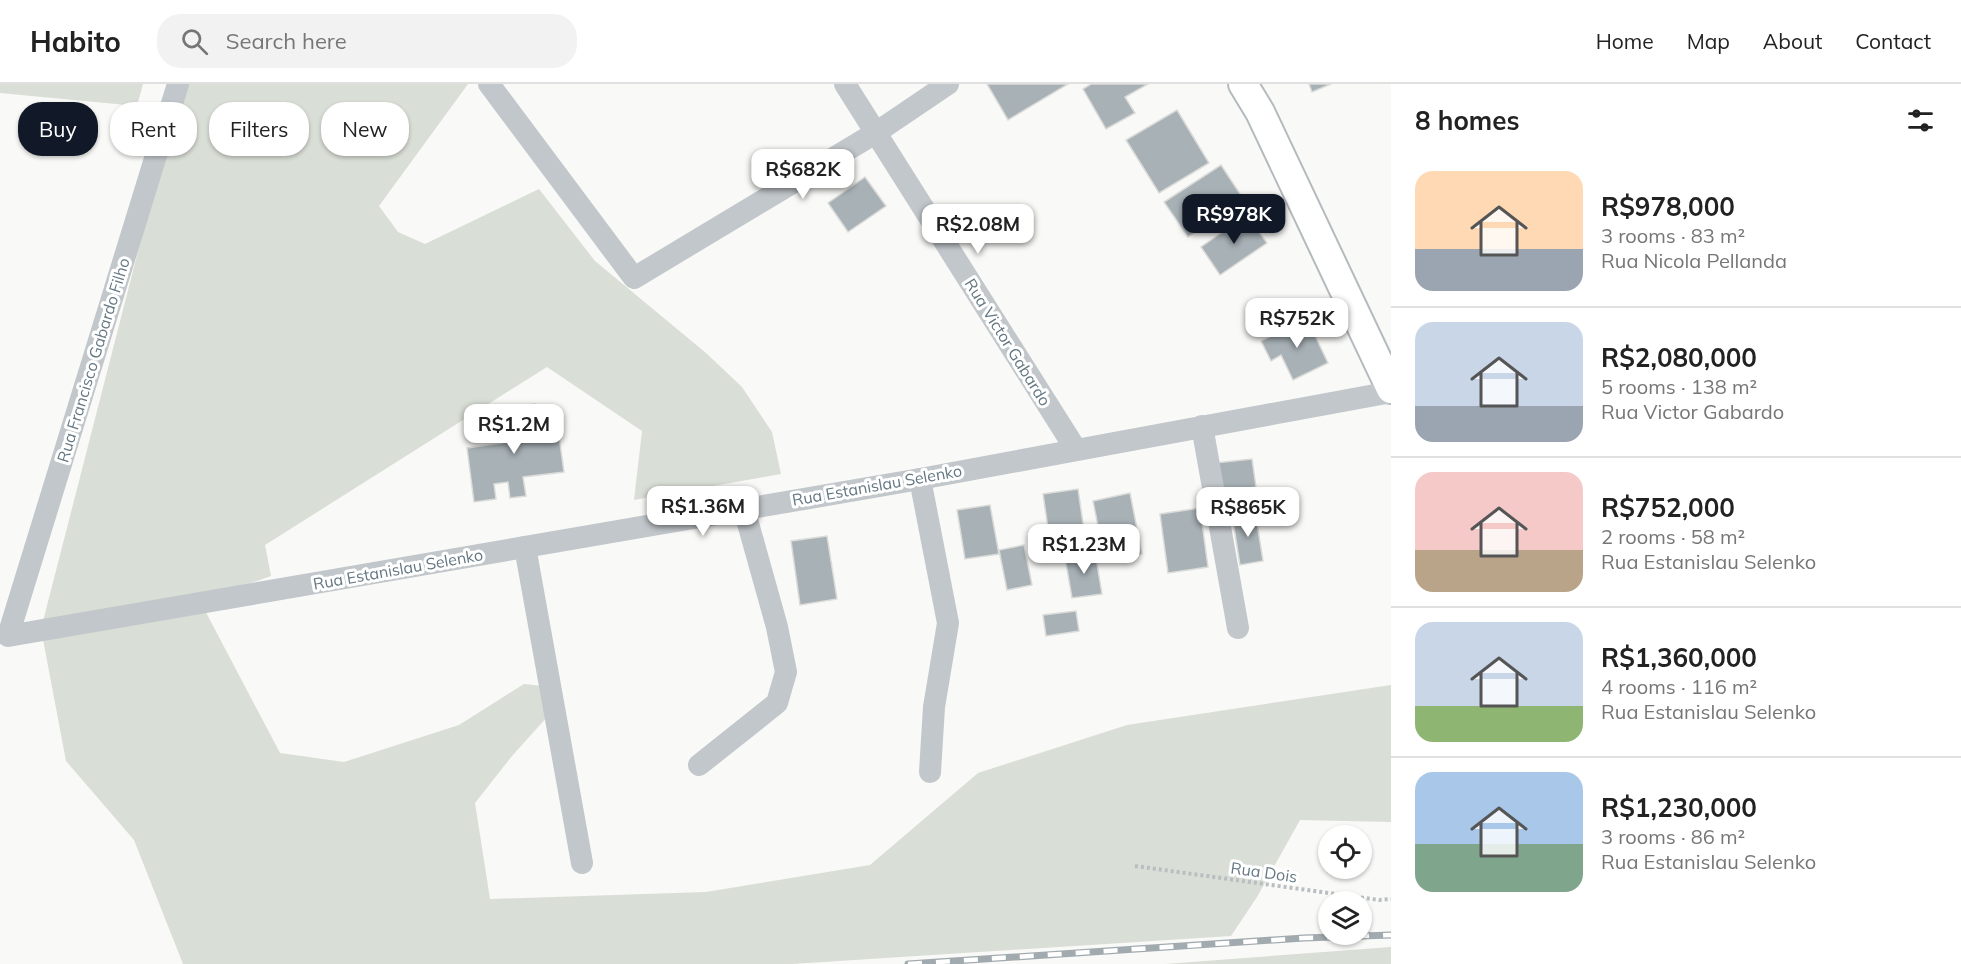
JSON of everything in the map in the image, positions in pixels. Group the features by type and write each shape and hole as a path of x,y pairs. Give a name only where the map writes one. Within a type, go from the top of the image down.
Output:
{"main road":[{"path":"1243,84 1260,112 1391,390"}],"street":[{"name":"Rua Francisco Gabardo Filho","path":"8,636 178,84"},
{"path":"489,84 634,278 877,132 948,84"},
{"name":"Rua Victor Gabardo","path":"845,84 1075,448"},
{"name":"Rua Estanislau Selenko","path":"8,636 920,479 1391,390"},
{"path":"1202,426 1238,628"},
{"path":"920,479 948,623 934,707 930,772"},
{"path":"699,765 777,703 786,672 777,627 744,509"},
{"path":"525,547 582,863"}],"path":[{"name":"Rua Dois","path":"1135,866 1379,900 1391,898"}],"shaded area":[{"path":"0,84 143,84 138,102 110,103 0,93"},
{"path":"181,84 468,84 379,206 398,232 425,244 539,189 595,261 706,353 742,387 772,432 781,474 634,500 642,431 547,367 265,545 271,576 200,601 280,753 344,762 459,725 524,684 543,686 548,716 512,756 475,803 490,899 706,892 870,865 978,773 1127,725 1391,685 1391,822 1300,820 1257,897 1231,936 792,964 183,964 134,840 66,761 41,629 163,156 197,156 197,102 176,102"},
{"path":"1391,947 1391,964 1165,964"}],"building":[{"path":"987,84 1068,84 1008,120"},
{"path":"1091,84 1148,84 1125,97 1135,113 1106,129 1083,89"},
{"path":"1309,84 1331,84 1312,92"},
{"path":"1177,110 1209,163 1159,193 1126,140"},
{"path":"1221,165 1244,200 1188,237 1164,202"},
{"path":"865,177 886,206 848,232 828,203"},
{"path":"1247,215 1267,243 1220,275 1201,247"},
{"path":"1307,319 1328,363 1293,380 1281,355 1271,361 1261,341"},
{"path":"535,404 540,439 559,436 564,472 523,477 526,496 510,498 508,482 494,484 496,499 474,502 467,448 502,443 497,409"},
{"path":"1252,459 1256,487 1219,492 1215,463"},
{"path":"1078,489 1084,530 1049,535 1043,494"},
{"path":"1130,493 1142,554 1105,561 1093,501"},
{"path":"990,505 999,554 965,559 957,510"},
{"path":"1200,508 1208,567 1168,573 1160,514"},
{"path":"1255,510 1263,561 1240,565 1232,514"},
{"path":"827,536 837,599 800,605 791,541"},
{"path":"1024,545 1032,585 1007,590 999,550"},
{"path":"1095,552 1102,594 1072,598 1065,557"},
{"path":"1076,611 1079,631 1046,636 1043,615"}],"railway":[{"path":"908,964 1304,938 1391,935"}]}
